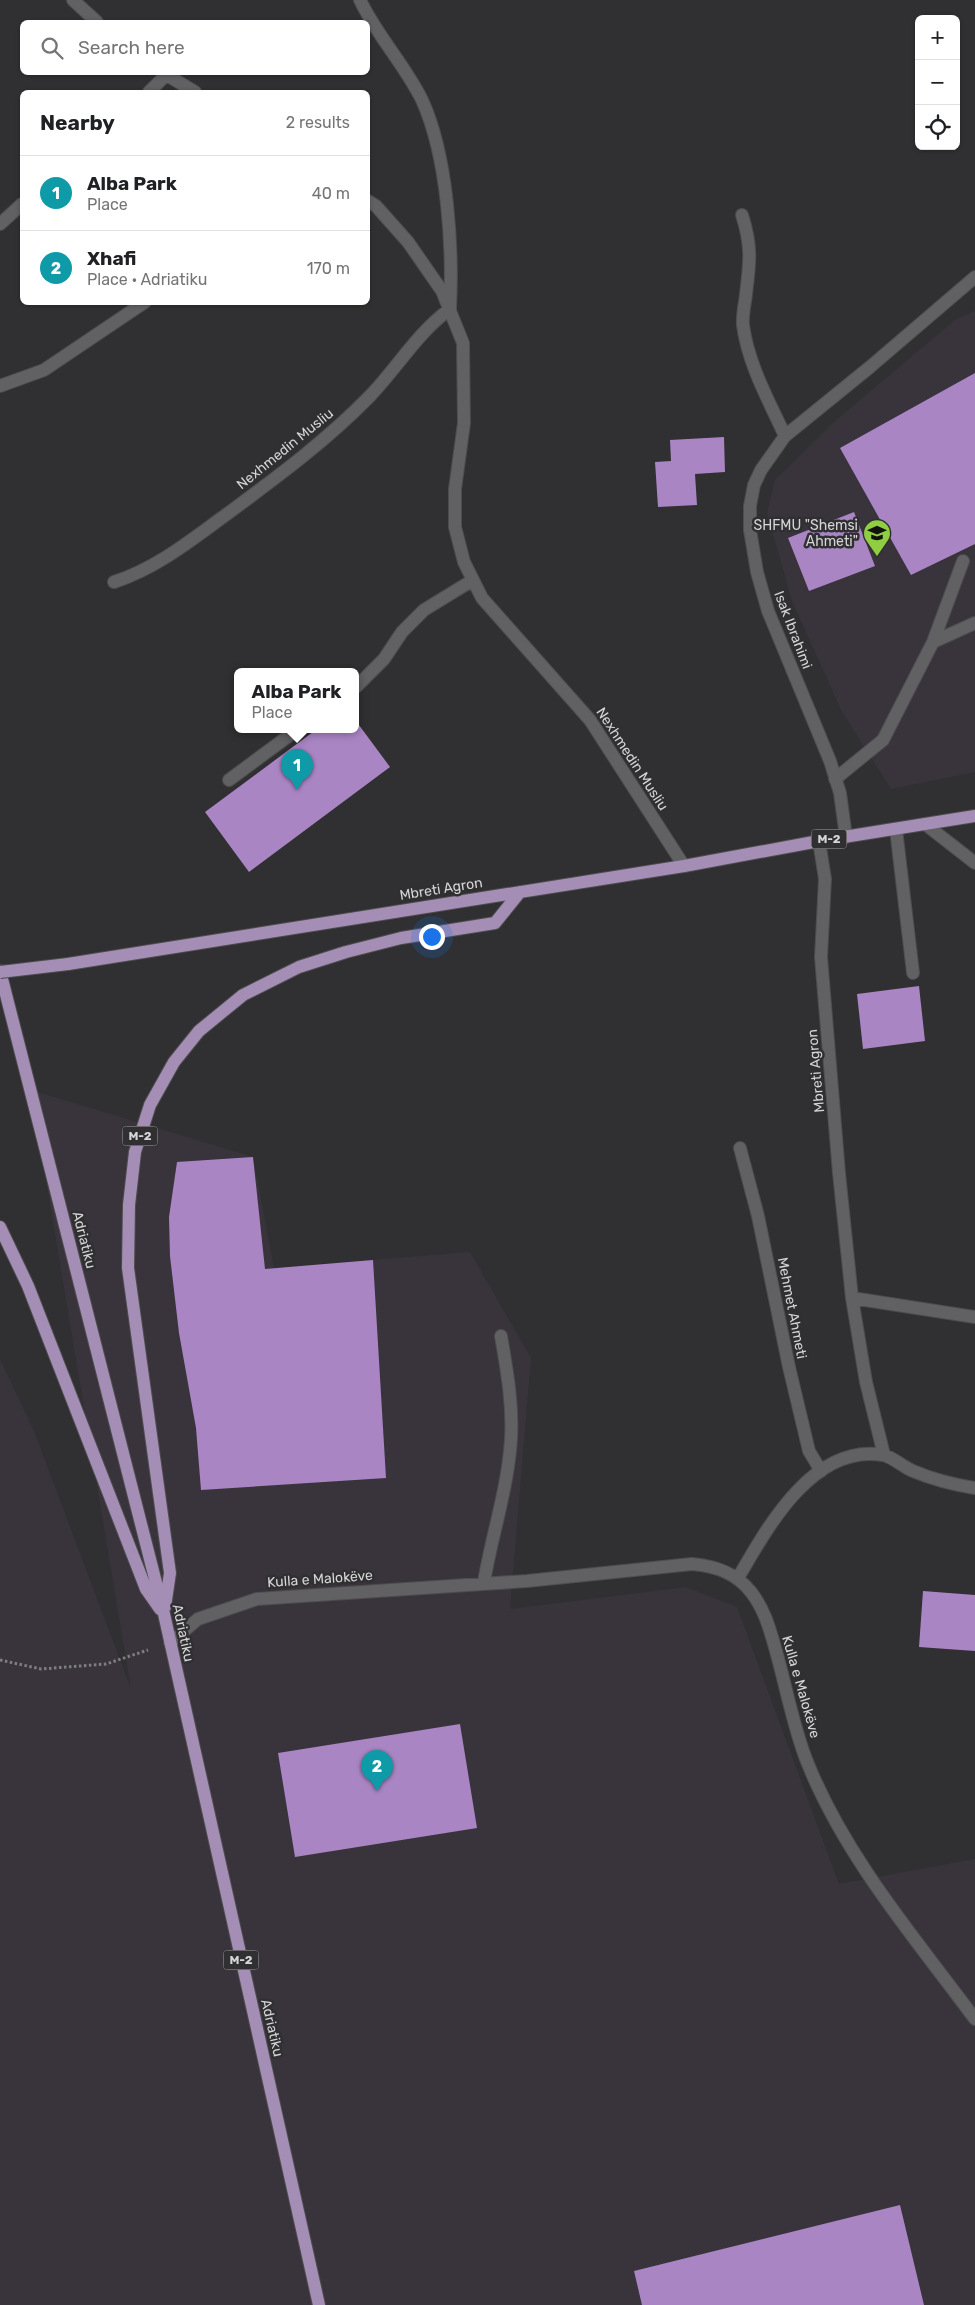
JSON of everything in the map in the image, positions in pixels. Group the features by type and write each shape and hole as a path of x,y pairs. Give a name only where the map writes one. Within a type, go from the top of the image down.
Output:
{"main road":[{"name":"Mbreti Agron","path":"0,971 68,964 684,866 819,841 975,816"},
{"name":"M-2","path":"164,1614 170,1573 128,1268 129,1205 135,1152 150,1105 174,1062 199,1031 243,995 299,967 346,952 401,938 495,923 520,892"},
{"name":"Adriatiku","path":"0,971 164,1614 319,2305"},
{"path":"0,1227 28,1286 146,1589 164,1614"}],"street":[{"path":"73,0 95,20"},
{"name":"Nexhmedin Musliu","path":"114,582 136,575 170,556 294,465 330,435 371,394 427,330 450,309 452,266 442,174 435,132 421,98 367,15 360,0"},
{"path":"151,90 163,75"},
{"path":"166,75 192,90"},
{"name":"Nexhmedin Musliu","path":"370,202 376,206 408,242 442,291 463,343 464,423 455,489 455,527 464,562 482,598 590,720 684,866"},
{"path":"0,224 20,206"},
{"path":"742,215 749,235 751,256 743,323 748,349 785,436"},
{"name":"Isak Ibrahimi","path":"846,837 830,761 768,611 757,572 750,530 750,506 754,485 761,470 785,436 870,367 975,277"},
{"path":"0,386 44,370 141,305"},
{"path":"835,779 883,740 933,642 962,561"},
{"path":"359,684 384,659 402,632 424,610 473,580"},
{"path":"933,642 975,623"},
{"path":"229,780 293,733"},
{"path":"925,824 975,864"},
{"path":"896,829 913,973"},
{"name":"Mbreti Agron","path":"819,841 825,878 822,957 839,1173 852,1298 866,1382 884,1455"},
{"name":"Mehmet Ahmeti","path":"740,1148 764,1243 789,1367 809,1451 821,1471"},
{"path":"852,1298 975,1317"},
{"path":"484,1582 505,1484 511,1439 510,1390 501,1336"},
{"path":"738,1578 766,1530 790,1497 821,1471 841,1459 856,1456 884,1455 913,1471 975,1488"},
{"name":"Kulla e Malokëve","path":"170,1643 198,1619 257,1599 527,1580 692,1564 712,1566 738,1578 752,1593 767,1620 807,1762 829,1812 854,1854 975,2019"}],"path":[{"path":"0,1660 41,1669 106,1664 170,1643"}],"shaded area":[{"name":"SHFMU \"Shemsi Ahmeti\"","path":"975,311 975,772 891,789 842,712 792,601 767,513 775,480 834,422 955,320"},
{"path":"31,1090 253,1157 274,1268 470,1252 531,1358 510,1609 686,1587 737,1607 839,1884 975,1859 975,2305 0,2305 0,1359 34,1431 131,1689"}],"building":[{"path":"975,373 975,544 911,575 840,448"},
{"path":"724,437 725,472 695,474 697,505 658,507 655,462 671,461 670,440"},
{"path":"854,512 875,566 809,591 788,538"},
{"path":"359,725 390,767 249,872 205,812 312,733 359,733"},
{"path":"919,986 925,1041 863,1049 857,994"},
{"path":"253,1157 265,1269 373,1260 386,1478 201,1490 196,1428 179,1333 170,1256 169,1217 177,1162"},
{"path":"923,1591 975,1595 975,1651 919,1647"},
{"path":"460,1724 477,1828 295,1857 278,1753"},
{"path":"900,2205 924,2305 642,2305 634,2271"}],"place":[{"name":"SHFMU \"Shemsi Ahmeti\"","path":"877,557"},
{"name":"Alba Park","path":"297,790"},
{"name":"Xhafi","path":"377,1791"}]}
